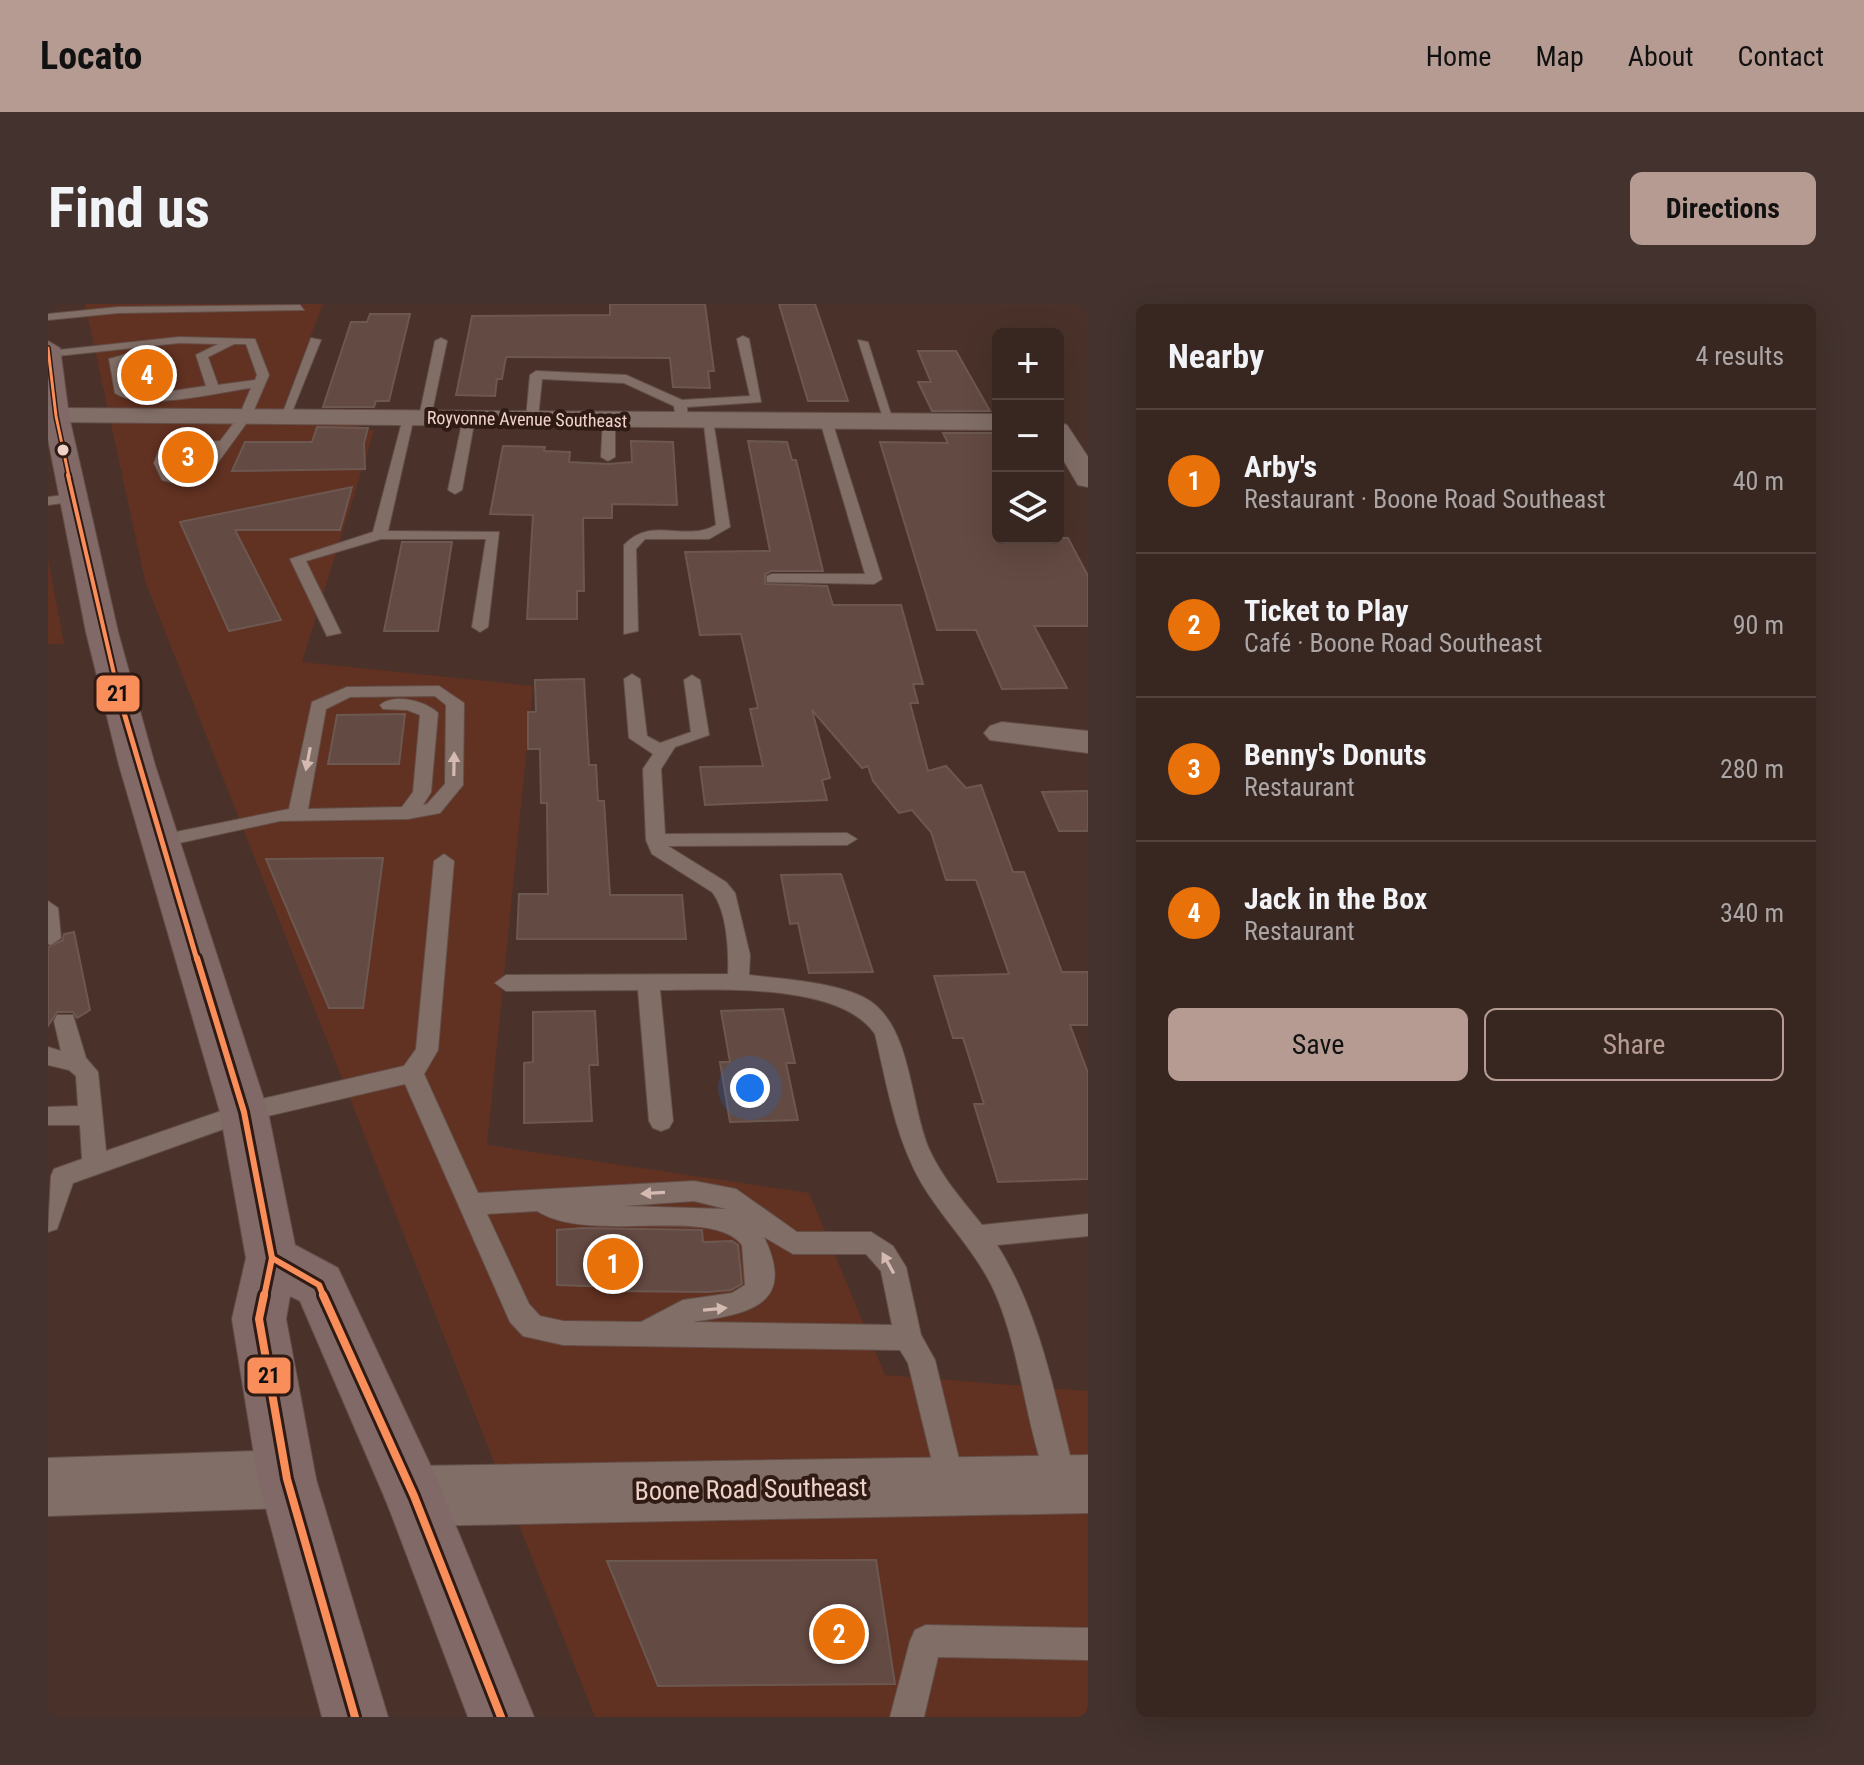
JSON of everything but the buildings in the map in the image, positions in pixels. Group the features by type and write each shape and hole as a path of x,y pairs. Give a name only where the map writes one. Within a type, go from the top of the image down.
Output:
{"main road":[{"path":"48,348 56,416 60,500 244,1112 272,1258 259,1319 287,1479 355,1717"},
{"path":"272,1258 319,1285 414,1496 501,1717"}],"street":[{"name":"Royvonne Avenue Southeast","path":"56,416 609,419 690,415 826,421 992,422"},
{"path":"1064,440 1088,479"},
{"path":"1002,733 1088,742"},
{"path":"48,1487 287,1479"},
{"name":"Boone Road Southeast","path":"414,1496 1075,1484"}],"lane":[{"path":"48,317 207,306 225,309 300,308"},
{"path":"142,309 144,321 218,322 225,309"},
{"path":"532,418 536,375 626,379 690,415 757,399 743,339"},
{"path":"49,354 179,340 251,341 263,375 245,417 222,445"},
{"path":"284,417 315,340"},
{"path":"236,341 192,355 144,352 115,359 121,393 152,398 260,383"},
{"path":"380,535 441,341"},
{"path":"862,342 890,421"},
{"path":"192,355 213,389"},
{"path":"630,631 629,548 641,535 709,535 723,527 690,415"},
{"path":"455,490 469,418"},
{"path":"608,457 609,419"},
{"path":"772,579 874,579 826,421"},
{"path":"333,633 297,559 380,535 494,535 480,627"},
{"path":"632,679 638,738 663,752"},
{"path":"692,680 700,735 669,743 651,779 656,840 662,854 719,887 728,898 739,955 738,982"},
{"path":"161,841 280,815 408,813 433,809 454,785 455,703 439,691 347,692 318,706"},
{"path":"318,706 410,705 429,713 422,792 408,813"},
{"path":"297,815 318,706"},
{"path":"656,840 847,839"},
{"path":"48,1221 63,1176 95,1163 141,1151 244,1112 412,1073 427,1050 444,861"},
{"path":"48,908 51,938"},
{"path":"648,981 661,1121"},
{"path":"506,983 738,982 831,994 855,1002 875,1016 886,1032 917,1149 931,1176 978,1236 1002,1277 1075,1484"},
{"path":"65,1021 76,1063"},
{"path":"48,1056 76,1063 87,1072 95,1163"},
{"path":"412,1073 519,1313 533,1327 563,1333 908,1338"},
{"path":"48,1116 91,1115"},
{"path":"470,1204 694,1191 727,1196 793,1243 871,1243 893,1267 908,1338 921,1360 950,1484"},
{"path":"534,1200 582,1216 717,1217 736,1223 751,1235 759,1266 758,1285 752,1299 740,1306 687,1311 643,1335"},
{"path":"978,1236 1088,1225"},
{"path":"907,1717 926,1641 1088,1644"}],"shaded area":[{"path":"85,304 323,304 284,405 374,431 302,662 533,686 487,1145 809,1193 885,1375 1088,1391 1088,1717 595,1717 145,581"},
{"path":"48,559 64,644 48,644"}],"transit line":[{"name":"21","path":"48,348 56,416 102,632 137,765 244,1112 272,1258 259,1319 287,1479 355,1717"},
{"name":"21","path":"272,1258 319,1285 414,1496 501,1717"}],"place":[{"name":"Jack in the Box","path":"147,375"},
{"name":"Benny's Donuts","path":"188,457"},
{"name":"Arby's","path":"613,1264"},
{"name":"Ticket to Play","path":"839,1634"}]}
